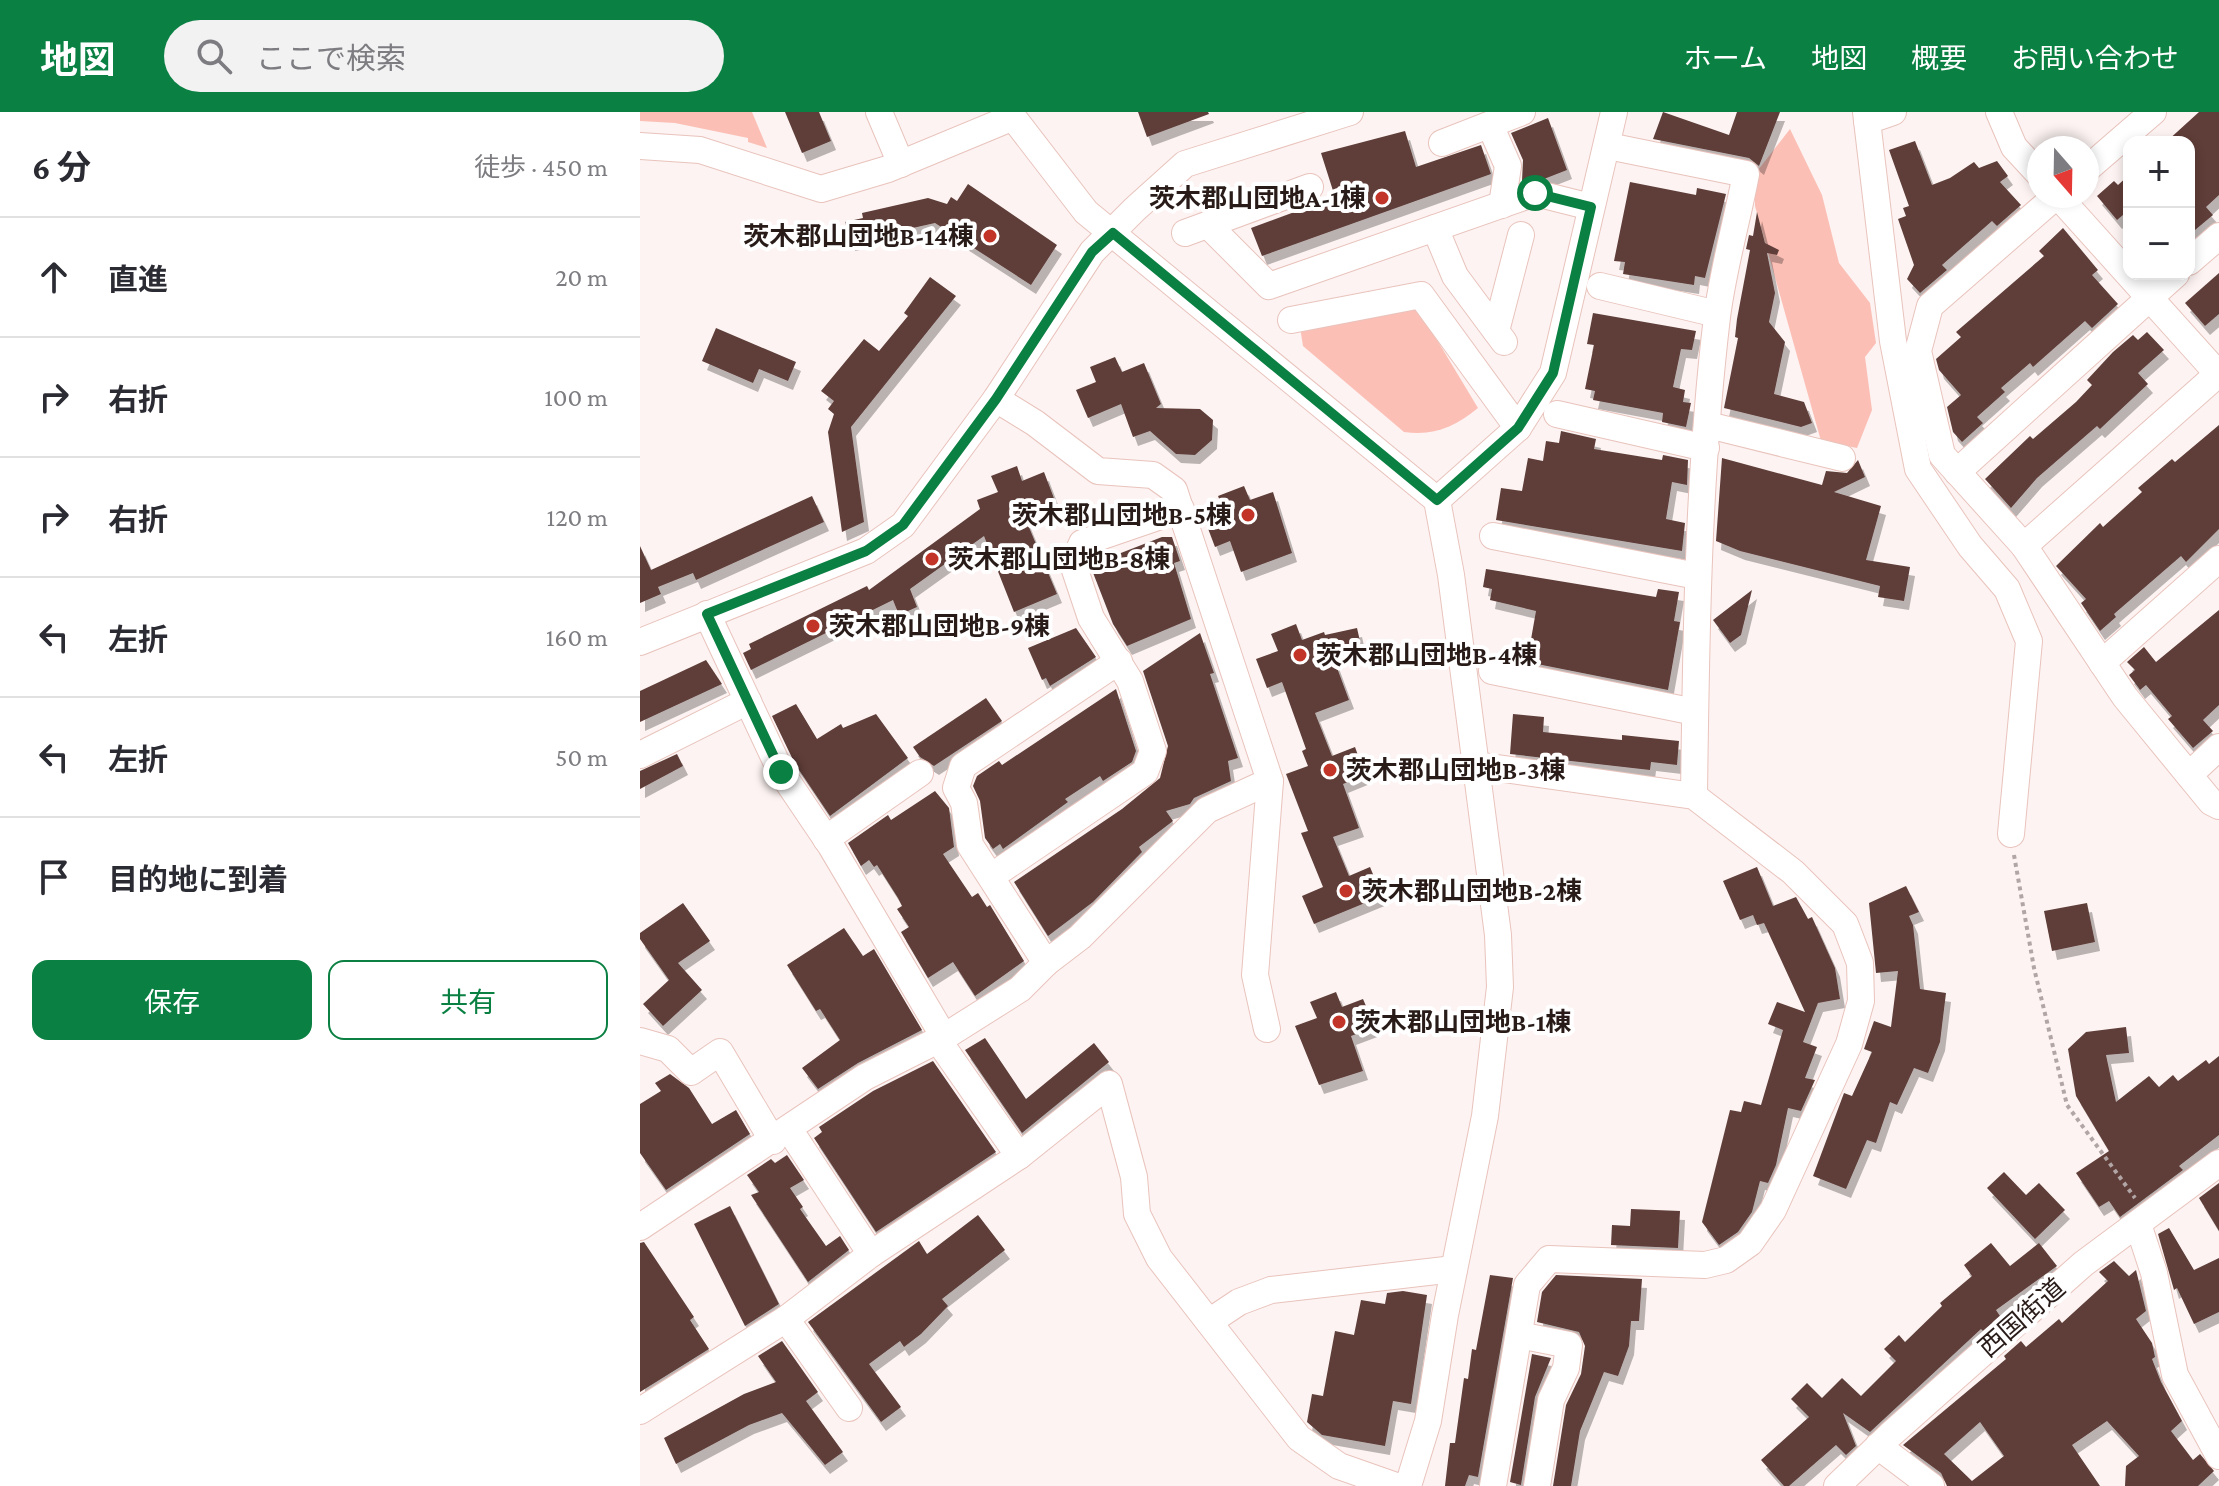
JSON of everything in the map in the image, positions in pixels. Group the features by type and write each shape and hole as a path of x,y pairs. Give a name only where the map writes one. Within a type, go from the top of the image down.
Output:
{"street":[{"path":"879,112 901,164"},
{"path":"640,642 866,551 903,525 996,399 1092,252 1185,164 1350,112"},
{"path":"1442,143 1522,112"},
{"path":"1437,500 1518,428 1553,373 1614,112"},
{"path":"1893,112 1866,116 1893,341 1918,469 1970,546 2007,589 2029,641 2011,834"},
{"path":"1999,112 2014,147 2027,161"},
{"path":"2099,159 2153,112"},
{"path":"640,146 700,150 821,189 901,164 1010,115 1086,212 1437,500 1451,575 1498,935 1500,987 1485,1116 1428,1421 1408,1486"},
{"path":"1490,125 1508,166 1502,205"},
{"path":"1608,146 1746,174 1717,314 1697,576 1694,796"},
{"path":"1310,187 1196,229 1269,286 1535,193 1591,207"},
{"path":"2043,208 1930,306 1918,351 1942,455 2024,546 2125,697 2211,802 2219,806"},
{"path":"2024,546 2219,374 2068,208"},
{"path":"1435,228 1455,276 1500,336 1521,235"},
{"path":"2195,257 2219,236"},
{"path":"1957,472 2169,280"},
{"path":"1600,286 1717,314"},
{"path":"1291,320 1421,295 1518,428"},
{"path":"996,399 1035,423 1098,471 1153,475 1174,490 1270,781 1255,975 1267,1029"},
{"path":"1557,414 1842,458"},
{"path":"992,876 1145,772 1153,751 1130,681 1091,618 1073,564 1082,543 1181,509"},
{"path":"1493,536 1697,576"},
{"path":"2102,663 2219,559"},
{"path":"707,614 781,772 826,839 941,1039 1019,1156"},
{"path":"1046,963 970,845 964,803 956,788 963,766 1119,661"},
{"path":"1492,671 1695,712"},
{"path":"640,755 748,701"},
{"path":"2189,775 2219,747"},
{"path":"1476,765 1694,796 1793,872 1845,924 1860,963 1861,1001 1849,1044 1773,1210 1750,1243 1726,1260 1705,1265 1549,1259 1527,1285 1493,1486"},
{"path":"826,839 920,773"},
{"path":"640,1227 865,1077 941,1039 1020,989 1046,963 1080,937 1207,810 1270,781"},
{"path":"640,1041 668,1049 691,1072 720,1052 871,1254"},
{"path":"640,1411 786,1319 871,1254 1019,1156 1109,1084 1134,1177 1137,1214 1159,1258 1299,1438 1339,1466 1396,1486"},
{"name":"西国街道","path":"1837,1486 2083,1264 2219,1163"},
{"path":"2143,1220 2175,1375 2219,1456"},
{"path":"1209,1322 1239,1302 1271,1290 1454,1269"},
{"path":"786,1319 849,1408"},
{"path":"1519,1335 1569,1345 1566,1368 1551,1400 1537,1486"},
{"path":"1878,1446 1931,1486"}],"path":[{"path":"2011,834 2034,968 2067,1105 2143,1220"}],"shaded area":[{"path":"640,112 752,112 767,148 748,142 748,138 675,123 640,121"},
{"path":"1790,129 1822,195 1839,263 1870,303 1876,343 1865,357 1872,410 1857,448 1821,441 1755,206 1755,174"},
{"path":"1416,305 1478,408 1452,425 1425,433 1404,432 1303,346 1300,327"}],"building":[{"path":"785,112 819,112 831,141 802,153"},
{"path":"1138,112 1208,112 1209,114 1147,137"},
{"path":"1663,112 1729,135 1737,112 1780,112 1759,166 1749,158 1653,139"},
{"path":"2199,112 2219,112 2219,195 2206,207 2213,215 2195,230 2195,136 2173,136"},
{"path":"1548,118 1567,170 1544,179 1522,181 1523,160 1511,133"},
{"name":"茨木郡山団地A-1棟","path":"1405,131 1416,167 1481,145 1491,174 1262,256 1251,228 1335,197 1321,153"},
{"path":"1915,141 1932,185 1950,178 1974,162 1979,168 1997,161 2008,176 2000,182 2021,205 1997,226 1992,221 1942,265 1947,270 1920,293 1907,279 1914,265 1898,219 1906,216 1903,208 1909,206 1889,150"},
{"path":"2123,180 2123,215 2117,220 2099,194 2114,181 2118,185"},
{"path":"1630,182 1696,195 1697,188 1726,194 1705,278 1695,276 1694,285 1623,274 1625,262 1614,261"},
{"name":"茨木郡山団地B-14棟","path":"968,184 1057,245 1031,285 935,223 850,242 845,222 863,218 862,213 928,198 947,204 951,197 957,201"},
{"path":"1757,212 1765,243 1779,250 1777,255 1767,253 1775,293 1769,322 1785,342 1774,394 1804,402 1812,423 1801,427 1724,408 1738,338 1735,337 1737,319 1750,250 1746,249 1749,235 1753,236"},
{"path":"2063,228 2098,270 2092,275 2118,304 2092,328 2085,321 2033,367 2030,363 2001,388 2005,392 1977,417 1983,423 1962,442 1953,432 1947,407 1961,395 1939,370 1936,359 1961,337 1956,332 2044,256 2039,251"},
{"path":"2219,273 2219,314 2205,326 2185,303"},
{"path":"930,277 956,296 851,427 864,522 842,532 828,432 834,414 828,409 834,401 821,391 864,339 879,351 908,316 904,313"},
{"path":"1593,313 1696,331 1692,350 1681,349 1673,387 1685,390 1683,402 1691,403 1686,427 1662,422 1663,413 1593,400 1595,391 1585,389 1594,345 1587,344"},
{"path":"716,328 796,362 788,381 759,369 753,383 702,361"},
{"path":"2147,332 2164,350 2138,373 2148,384 2100,429 2097,426 2037,478 2011,508 1985,479 2030,436 2033,439 2076,402 2092,385 2087,380 2113,352 2133,335 2138,340"},
{"path":"1115,357 1122,372 1144,363 1161,404 1156,408 1200,409 1213,420 1212,440 1195,455 1176,454 1150,431 1133,437 1121,404 1088,418 1076,390 1096,382 1090,367"},
{"path":"2219,425 2219,529 2186,562 2181,556 2114,614 2116,617 2100,631 2081,603 2086,599 2056,566 2100,523 2103,527 2142,492 2138,488"},
{"path":"1561,431 1596,439 1594,449 1662,460 1663,455 1688,460 1687,485 1672,482 1666,519 1685,523 1682,551 1496,520 1501,488 1522,491 1528,458 1543,461 1546,441 1559,443"},
{"path":"1722,458 1822,485 1826,471 1847,473 1858,460 1865,477 1834,492 1881,506 1866,560 1910,567 1904,601 1878,597 1880,586 1740,551 1716,541"},
{"path":"1017,466 1022,481 1044,472 1055,501 1023,513 1057,594 1014,612 984,536 910,589 917,607 899,615 893,600 751,670 743,653 751,649 749,644 867,586 869,590 980,509 977,500 998,492 991,476"},
{"path":"1244,486 1250,500 1273,492 1292,553 1241,572 1230,541 1215,547 1204,518 1224,511 1218,496"},
{"path":"812,496 824,522 696,580 693,573 658,587 661,594 640,603 640,546 651,570"},
{"path":"1162,537 1172,537 1180,561 1174,563 1191,619 1127,646 1113,624 1090,565"},
{"path":"1486,569 1656,597 1658,589 1679,592 1674,621 1680,622 1668,690 1527,662 1536,611 1490,600 1492,589 1483,587"},
{"path":"1752,590 1741,635 1730,643 1713,620"},
{"path":"2219,610 2219,705 2203,720 2213,731 2193,748 2168,719 2172,716 2146,685 2140,690 2129,675 2135,670 2127,662 2144,647 2156,662"},
{"path":"1296,624 1302,640 1324,632 1325,635 1357,628 1362,650 1333,657 1349,700 1315,713 1332,756 1355,747 1365,775 1343,784 1359,828 1333,837 1349,876 1370,867 1382,896 1314,924 1302,896 1323,887 1301,833 1308,831 1286,774 1308,766 1302,751 1306,749 1282,682 1267,688 1256,659 1278,651 1271,634"},
{"path":"1076,628 1096,657 1050,686 1046,678 1042,680 1028,648"},
{"path":"1200,633 1238,758 1228,761 1231,781 1194,798 1190,804 1166,811 1173,821 1139,847 1142,852 1093,902 1048,936 1014,882 1122,809 1160,778 1168,746 1143,671"},
{"path":"706,660 722,684 640,722 640,691"},
{"path":"1116,689 1136,751 1132,762 1103,781 1100,776 1065,799 1068,802 1003,849 1000,844 993,849 985,838 980,801 973,786 977,776 999,761 1002,765"},
{"path":"986,698 1002,721 934,766 920,757 913,747"},
{"path":"796,704 817,739 841,724 843,728 876,714 908,758 830,816 795,764 772,716"},
{"path":"1513,714 1544,717 1543,732 1622,740 1622,735 1679,741 1677,765 1651,762 1650,770 1510,754"},
{"path":"677,754 683,766 640,789 640,771"},
{"path":"935,791 949,808 954,847 943,854 972,897 978,893 987,907 990,905 1024,961 975,996 953,962 928,978 901,932 909,927 897,909 902,906 898,898 877,865 874,867 869,860 861,866 848,843 888,815 891,820"},
{"path":"1757,867 1773,906 1796,897 1808,919 1812,917 1835,968 1840,999 1818,1003 1803,1042 1817,1047 1805,1078 1815,1080 1801,1111 1788,1108 1776,1165 1768,1183 1760,1181 1752,1212 1738,1232 1719,1245 1702,1222 1730,1110 1741,1112 1744,1101 1761,1105 1783,1030 1768,1024 1777,1002 1805,1012 1764,923 1757,925 1753,915 1740,920 1723,881"},
{"path":"1906,886 1919,912 1909,916 1913,925 1920,989 1946,993 1940,1042 1928,1073 1914,1068 1897,1105 1890,1102 1876,1143 1867,1140 1846,1189 1813,1176 1844,1093 1852,1096 1872,1052 1864,1049 1874,1021 1891,1027 1898,971 1876,973 1869,903"},
{"path":"683,903 710,941 678,963 702,990 663,1026 643,1004 669,980 640,939 640,933"},
{"path":"2087,903 2095,942 2052,951 2044,911"},
{"path":"844,928 863,956 874,949 922,1030 858,1063 818,1089 802,1068 840,1040 820,1009 816,1011 787,965"},
{"path":"1336,992 1342,1007 1363,999 1375,1027 1351,1036 1363,1071 1319,1085 1295,1026 1317,1018 1310,1002"},
{"path":"2126,1027 2129,1053 2106,1055 2116,1102 2149,1076 2159,1087 2173,1075 2178,1081 2206,1060 2209,1064 2219,1056 2219,1135 2179,1166 2183,1170 2120,1217 2109,1201 2099,1207 2076,1173 2109,1151 2076,1096 2068,1049 2086,1032"},
{"path":"985,1038 1026,1099 1094,1043 1109,1062 1022,1133 965,1050"},
{"path":"933,1061 996,1152 876,1232 814,1138 822,1132 819,1127 873,1091"},
{"path":"670,1074 689,1088 712,1124 736,1110 750,1134 666,1190 640,1153 640,1104 661,1091 655,1083"},
{"path":"787,1155 804,1180 790,1188 803,1207 800,1209 826,1246 840,1236 849,1250 808,1282 751,1195 759,1192 747,1175 771,1159 775,1163"},
{"path":"2004,1172 2026,1195 2039,1183 2065,1210 2035,1239 1987,1188"},
{"path":"2219,1183 2219,1231 2199,1198"},
{"path":"730,1206 779,1304 745,1326 694,1224"},
{"path":"1631,1209 1680,1211 1678,1248 1611,1245 1612,1225 1630,1226"},
{"path":"978,1215 1005,1250 942,1299 948,1306 921,1334 904,1347 900,1341 869,1364 901,1407 881,1422 808,1322 919,1241 927,1254"},
{"path":"2169,1228 2194,1270 2219,1258 2219,1312 2194,1324 2177,1288 2174,1290 2158,1234"},
{"path":"644,1242 694,1317 690,1320 709,1349 640,1392 640,1243"},
{"path":"1991,1243 2010,1266 2039,1243 2057,1266 1996,1310 2000,1316 1983,1331 1981,1329 1870,1432 1843,1413 1856,1446 1846,1455 1836,1445 1789,1486 1784,1486 1761,1460 1809,1417 1791,1399 1807,1383 1822,1398 1842,1378 1861,1396 1896,1361 1884,1349 1899,1335 1905,1342 1942,1306 1940,1303 1972,1276 1964,1265"},
{"path":"2114,1261 2129,1276 2136,1270 2146,1311 2136,1319 2152,1343 2155,1357 2152,1359 2182,1421 2171,1431 2193,1460 2200,1454 2214,1471 2198,1486 2125,1486 2126,1466 2139,1456 2107,1421 2072,1445 2100,1486 1947,1486 1941,1473 1903,1445 2006,1359 2004,1356 2021,1341 2026,1347 2059,1319 2062,1323 2108,1281 2099,1272","holes":["1980,1422 2004,1456 1972,1481 1944,1454"]},
{"path":"1490,1275 1513,1278 1478,1477 1469,1475 1465,1486 1445,1486 1450,1443 1455,1443 1464,1378 1468,1379 1472,1349 1476,1350"},
{"path":"1556,1275 1642,1279 1639,1321 1631,1321 1629,1346 1618,1376 1604,1372 1580,1431 1571,1486 1553,1486 1566,1405 1581,1374 1585,1346 1579,1332 1537,1322 1542,1292"},
{"path":"1403,1291 1427,1295 1411,1404 1393,1401 1385,1446 1322,1435 1307,1422 1312,1394 1323,1396 1335,1331 1354,1335 1361,1300 1385,1304 1387,1293"},
{"path":"782,1341 818,1392 806,1401 843,1452 825,1465 782,1413 749,1425 676,1464 664,1438 744,1394 776,1382 758,1356"},
{"path":"1532,1354 1551,1358 1535,1397 1521,1485 1510,1482"}],"place":[{"name":"茨木郡山団地A-1棟","path":"1382,198"},
{"name":"茨木郡山団地B-14棟","path":"990,236"},
{"name":"茨木郡山団地B-5棟","path":"1248,515"},
{"name":"茨木郡山団地B-8棟","path":"932,559"},
{"name":"茨木郡山団地B-9棟","path":"813,626"},
{"name":"茨木郡山団地B-4棟","path":"1300,655"},
{"name":"茨木郡山団地B-3棟","path":"1330,770"},
{"name":"茨木郡山団地B-2棟","path":"1346,891"},
{"name":"茨木郡山団地B-1棟","path":"1339,1022"}],"route":[{"path":"781,772 707,614 866,551 903,525 996,399 1092,252 1113,233 1437,500 1518,428 1553,373 1591,207 1535,193"}]}
